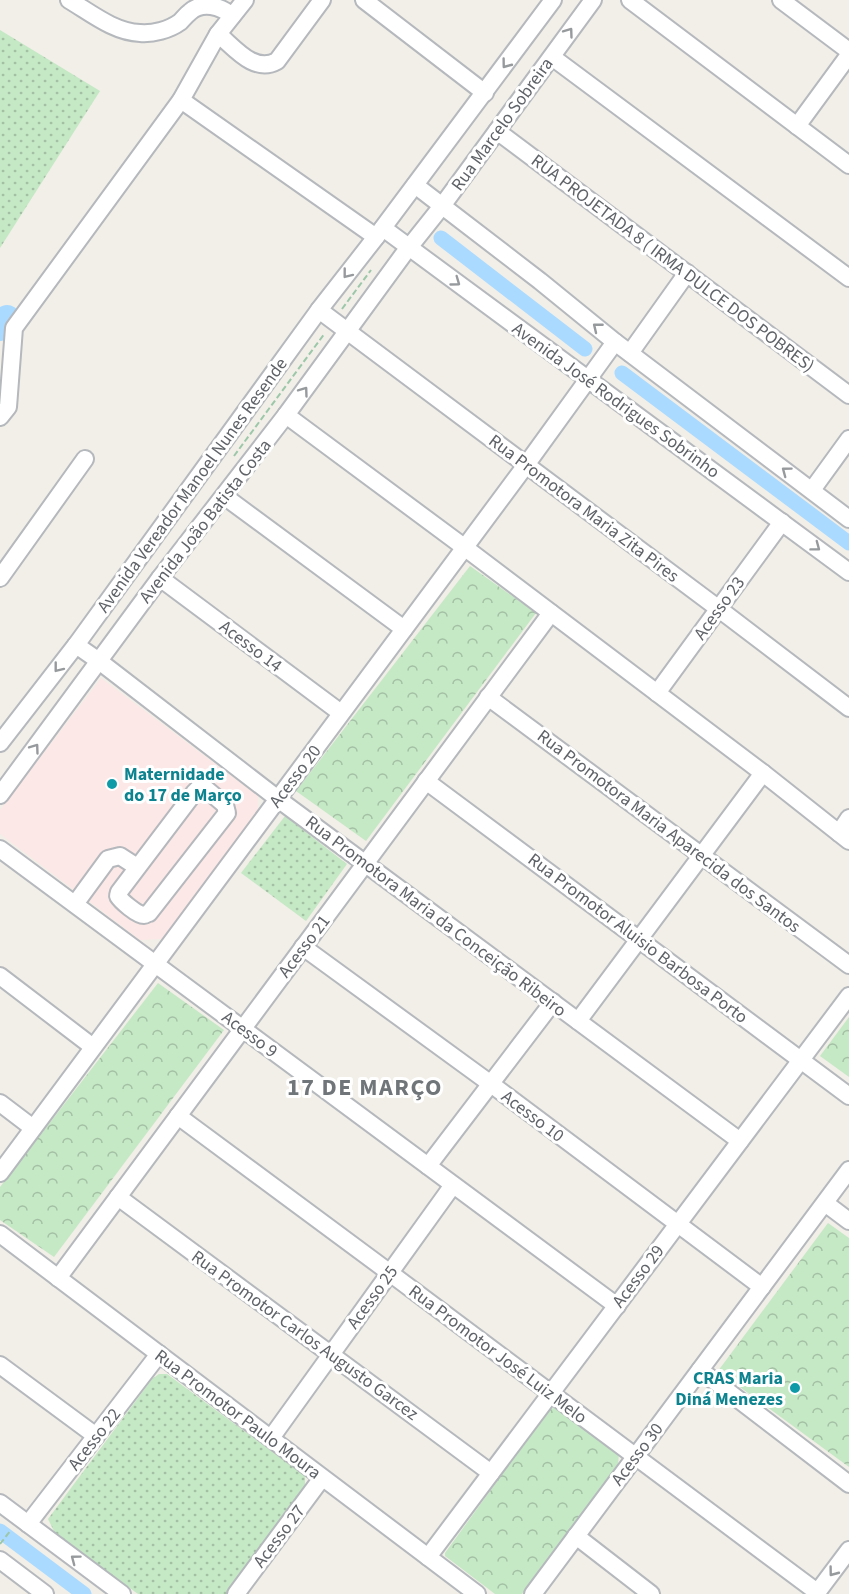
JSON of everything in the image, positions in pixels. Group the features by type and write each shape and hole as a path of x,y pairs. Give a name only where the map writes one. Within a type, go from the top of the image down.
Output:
{"street":[{"path":"69,0 112,27 129,32 162,31 180,22 191,10 203,6 221,8 232,16"},
{"path":"4,412 14,328 181,100 218,34 245,0"},
{"path":"218,34 251,61 258,65 268,65 277,61 322,0"},
{"path":"364,0 485,93"},
{"name":"Rua Marcelo Sobreira","path":"380,232 554,0"},
{"name":"Rua Marcelo Sobreira","path":"409,248 593,0"},
{"path":"630,0 849,165"},
{"path":"781,0 849,53 797,126"},
{"path":"552,57 849,278"},
{"name":"Avenida José Rodrigues Sobrinho","path":"181,100 380,232 409,248 849,572"},
{"name":"RUA PROJETADA 8 ( IRMA DULCE DOS POBRES)","path":"497,130 849,395"},
{"path":"415,185 615,342 849,519"},
{"name":"Avenida Vereador Manoel Nunes Resende","path":"0,743 76,645 319,310 380,232"},
{"name":"Avenida João Batista Costa","path":"0,795 160,578 286,415 409,248"},
{"path":"630,353 687,273"},
{"name":"Rua Promotora Maria Zita Pires","path":"319,310 849,708"},
{"name":"Acesso 20","path":"0,1173 615,342"},
{"path":"286,415 763,773 844,837 849,818"},
{"path":"812,490 849,439"},
{"path":"0,578 85,459"},
{"path":"224,496 404,629"},
{"name":"Acesso 23","path":"657,693 782,522"},
{"name":"Acesso 14","path":"160,578 341,713"},
{"name":"Acesso 21","path":"58,1278 551,613"},
{"name":"Rua Promotora Maria da Conceição Ribeiro","path":"76,645 278,799 740,1142"},
{"name":"Rua Promotora Maria Aparecida dos Santos","path":"488,697 849,965"},
{"path":"578,1021 763,773"},
{"name":"Rua Promotor Aluisio Barbosa Porto","path":"426,781 849,1096"},
{"path":"199,788 205,788 225,805 227,813 149,913 145,915 140,915 118,896 137,867 199,788"},
{"name":"Acesso 9","path":"0,849 617,1306"},
{"path":"75,904 108,859 120,856 137,867"},
{"name":"Acesso 10","path":"303,947 491,1084 762,1287"},
{"path":"0,976 93,1047"},
{"name":"Acesso 29","path":"428,1557 849,996"},
{"path":"428,1166 553,1002"},
{"path":"0,1103 33,1128"},
{"name":"Rua Promotor José Luiz Melo","path":"178,1116 817,1593"},
{"name":"Acesso 30","path":"533,1594 849,1170"},
{"name":"Acesso 25","path":"270,1438 453,1185"},
{"name":"Rua Promotor Carlos Augusto Garcez","path":"118,1197 491,1473"},
{"path":"825,1203 849,1221"},
{"name":"Rua Promotor Paulo Moura","path":"0,1234 477,1594"},
{"name":"Acesso 22","path":"22,1525 96,1436 159,1354"},
{"path":"0,1365 96,1436"},
{"path":"700,1370 849,1484"},
{"name":"Acesso 27","path":"236,1594 322,1478"},
{"path":"0,1503 22,1525 122,1594"},
{"path":"576,1536 651,1594"},
{"path":"817,1593 849,1550"},
{"path":"0,1560 45,1594"}],"path":[{"path":"234,456 375,265"},
{"path":"0,1544 22,1525"}],"shaded area":[{"path":"101,678 258,796 258,812 162,939 140,940 0,834 0,810"}],"green space":[{"path":"0,30 100,91 0,248"},
{"path":"470,566 536,613 366,841 296,791"},
{"path":"285,816 347,864 306,921 241,873"},
{"path":"158,983 224,1030 54,1257 0,1220 0,1187"},
{"path":"849,1017 849,1077 820,1056"},
{"path":"828,1223 849,1238 849,1467 718,1371"},
{"path":"159,1374 167,1374 305,1476 304,1492 228,1594 138,1594 55,1533 48,1519 152,1379"},
{"path":"559,1408 619,1453 618,1465 522,1594 495,1594 445,1556 445,1553 548,1411"}],"waterway":[{"path":"441,238 585,349"},
{"path":"0,328 7,318"},
{"path":"622,373 849,543"},
{"path":"0,1531 84,1594"}],"place":[{"name":"Maternidade do 17 de Março","path":"112,784"},
{"name":"CRAS Maria Diná Menezes","path":"795,1388"}],"district":[{"name":"17 DE MARÇO","path":"365,1087"}]}
